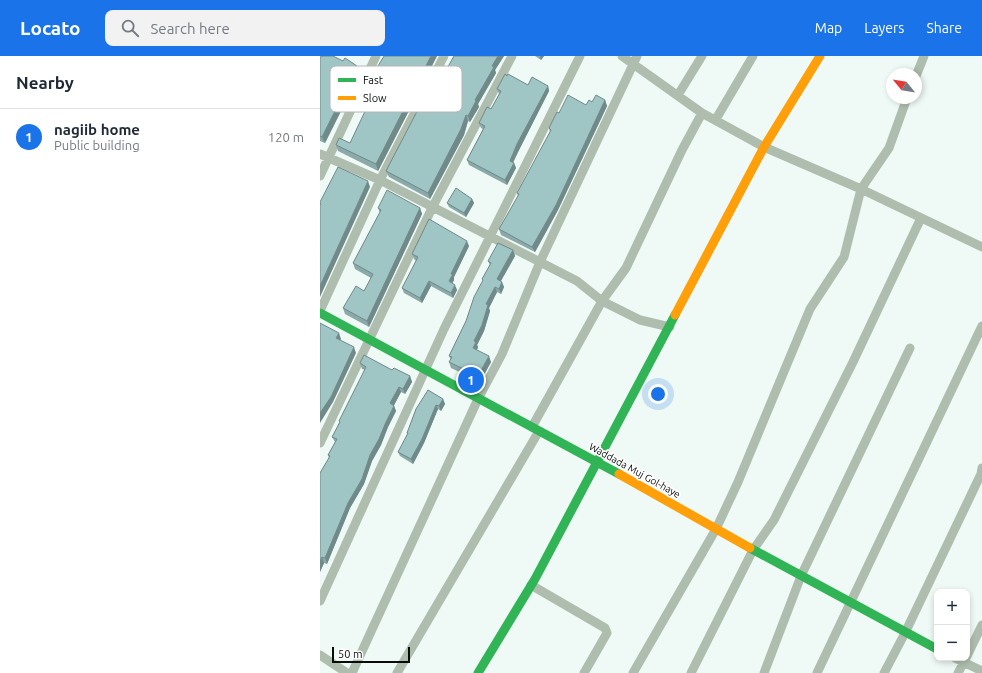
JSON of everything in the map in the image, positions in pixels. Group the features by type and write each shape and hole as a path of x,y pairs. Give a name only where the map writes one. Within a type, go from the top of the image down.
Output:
{"main road":[{"path":"478,673 531,584 670,327 764,147 820,56"},
{"name":"Waddada Muj Gol-haye","path":"320,312 478,399 597,460 753,550 934,647"}],"street":[{"path":"371,66 376,56"},
{"path":"439,66 444,56"},
{"path":"320,443 432,208 512,56"},
{"path":"320,601 427,370 444,329 580,56"},
{"path":"622,56 635,60 702,113 716,119 764,147 861,190 982,247"},
{"path":"678,94 702,56"},
{"path":"716,119 753,56"},
{"path":"919,68 924,56"},
{"path":"352,673 478,399 502,354 540,262 635,60"},
{"path":"633,673 716,529 738,482 810,309 844,257 861,190 889,148 905,104"},
{"path":"320,176 324,156 347,112"},
{"path":"320,312 380,180 415,112"},
{"path":"397,673 536,429 602,301 626,268 682,150 702,113"},
{"path":"324,156 380,180 577,281 602,301 640,320 670,327"},
{"path":"691,673 753,550 774,520 853,362 893,274 921,218"},
{"path":"817,673 982,326"},
{"path":"764,673 801,576 910,348"},
{"path":"884,673 906,633 981,474 982,468"},
{"path":"531,584 605,628 607,634 605,640 584,673"},
{"path":"970,650 982,625"},
{"path":"320,655 348,673"},
{"path":"958,673 965,661"},
{"path":"969,661 982,671"}],"building":[{"path":"321,56 333,56 343,61 345,58 357,66 330,66 330,112 334,112 322,137 320,136"},
{"path":"384,56 431,56 426,66 378,66"},
{"path":"454,56 498,56 492,66 494,67 475,100 476,101 468,116 466,115 461,129 428,193 386,171 417,112 462,112 462,66 448,66"},
{"path":"505,74 507,76 508,74 528,85 532,77 548,86 517,144 510,161 514,163 505,180 467,160 485,126 479,123 487,107 491,109 501,91 497,89"},
{"path":"568,95 586,105 589,100 592,102 596,95 605,100 556,205 532,247 499,229 519,194 517,193 551,130 549,128 557,112 559,113"},
{"path":"365,112 402,112 376,164 336,145 339,138 350,143"},
{"path":"338,167 368,181 320,286 320,202"},
{"path":"456,188 472,199 464,213 447,203"},
{"path":"387,190 420,208 367,321 343,308 356,286 364,291 373,274 353,263 381,210 378,208"},
{"path":"429,219 467,241 451,274 453,274 449,281 455,285 451,293 429,281 420,298 402,288 418,257 412,254"},
{"path":"498,243 513,250 497,279 502,282 499,289 495,287 486,304 488,305 482,325 474,341 476,342 473,348 489,356 478,376 449,362 452,357 449,356 466,321 474,297 483,280 482,279 491,263 488,261"},
{"path":"320,323 339,333 336,338 354,347 331,397 320,413"},
{"path":"364,355 392,370 394,368 410,376 403,389 399,387 390,403 394,406 370,455 362,479 348,503 325,558 322,557 320,562 320,473 330,456 328,455 337,439 332,437 366,367 360,363"},
{"path":"428,390 443,399 439,406 436,405 422,439 411,459 398,452 408,433 416,409"}],"traffic: fast":[{"path":"320,313 619,474"},
{"path":"478,673 535,579 675,315"},
{"path":"750,548 934,647"}],"traffic: slow":[{"path":"675,315 764,147 820,56"},
{"path":"619,474 750,548"}],"place":[{"name":"nagiib home","path":"471,380"}]}
